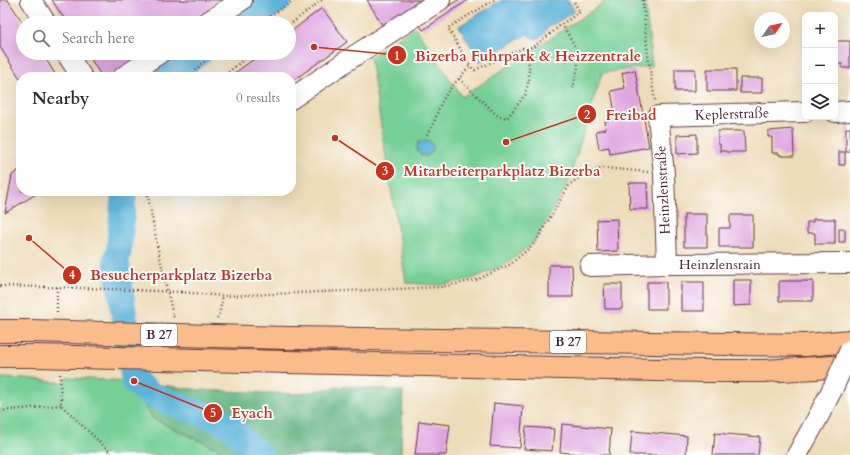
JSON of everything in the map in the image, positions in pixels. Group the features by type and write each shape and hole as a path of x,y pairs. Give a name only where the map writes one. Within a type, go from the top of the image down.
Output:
{"highway":[{"name":"B 27","path":"0,331 286,338 806,345 850,341"},
{"name":"B 27","path":"0,356 704,371 763,371 850,366"}],"street":[{"path":"32,0 42,16"},
{"path":"217,16 242,0"},
{"path":"296,96 440,0"},
{"path":"71,60 79,72"},
{"path":"131,72 149,60"},
{"path":"838,112 850,111"},
{"name":"Keplerstraße","path":"658,116 802,112"},
{"name":"Heinzlenstraße","path":"658,116 664,174 667,264"},
{"name":"Heinzlensrain","path":"590,266 850,263"},
{"path":"797,455 833,388 850,350"}],"path":[{"path":"270,16 294,0"},
{"path":"296,20 322,0"},
{"path":"494,0 448,28 470,66 475,70 523,48 533,47 550,35 562,24 580,12 573,0"},
{"path":"643,0 650,73 658,116"},
{"path":"562,24 577,50 578,67 572,88"},
{"path":"459,79 498,116 507,118 524,95 529,79 529,64 523,48"},
{"path":"194,72 207,60"},
{"path":"228,72 243,60"},
{"path":"427,135 434,122 441,103 449,90 470,66"},
{"path":"0,286 180,292 223,296 441,287 476,280 511,264 535,243 570,184 587,173 604,168 664,174"},
{"path":"148,196 171,309 173,316 177,321"},
{"path":"57,287 57,318"},
{"path":"216,320 219,315 223,296"},
{"path":"60,373 61,405 113,455"},
{"path":"0,411 61,405"}],"green space":[{"path":"608,0 628,0 631,5 638,0 645,0 652,66 602,73 568,183 534,242 509,262 475,278 440,285 406,283 370,57 415,27 462,97","holes":["425,140 430,141 433,148 431,152 426,155 420,153 418,143"]},
{"path":"0,378 64,383 67,378 128,381 153,419 231,455 0,455"},
{"path":"129,381 201,390 298,394 343,386 403,391 401,455 231,455 153,419"}],"water":[{"path":"502,0 568,0 575,11 547,28 541,37 536,39 527,34 480,62 459,26"},
{"path":"425,140 432,145 433,148 428,155 425,156 418,151 417,148 422,141"}],"building":[{"path":"0,0 8,0 18,16 16,16 16,60 46,60 54,72 16,72 0,47"},
{"path":"52,0 226,0 201,16 62,16"},
{"path":"367,0 426,0 383,26"},
{"path":"458,0 468,0 423,30 420,25"},
{"path":"322,8 347,42 296,78 296,72 236,72 253,60 296,60 296,28"},
{"path":"838,41 850,41 850,68 842,68 842,64 838,64"},
{"path":"91,60 134,60 116,72 99,72"},
{"path":"675,69 695,69 695,91 675,91"},
{"path":"707,69 736,69 736,91 707,91"},
{"path":"635,70 649,147 610,154 609,147 599,149 596,131 606,129 605,121 616,119 611,91 625,88 622,73"},
{"path":"740,78 762,78 762,93 740,93"},
{"path":"846,128 850,128 850,152 846,152"},
{"path":"793,129 794,156 781,156 779,153 772,153 772,137 768,137 768,131"},
{"path":"718,131 744,131 745,152 720,151 720,144 718,144"},
{"path":"697,134 697,153 677,154 677,135"},
{"path":"839,152 845,152 845,165 839,165"},
{"path":"16,172 16,196 33,196 5,213 12,175"},
{"path":"629,183 647,183 648,209 630,209"},
{"path":"684,214 707,214 707,247 684,247"},
{"path":"730,215 753,215 753,247 719,247 719,228 730,228"},
{"path":"617,219 618,251 598,252 597,220"},
{"path":"813,219 835,219 835,244 815,244 815,233 807,233 807,222 813,222"},
{"path":"839,229 845,229 845,242 839,242"},
{"path":"549,265 572,265 573,297 549,297"},
{"path":"733,280 751,280 751,305 733,306"},
{"path":"779,281 813,281 813,301 779,301"},
{"path":"647,282 666,282 666,309 647,309"},
{"path":"681,282 704,282 704,311 681,311"},
{"path":"604,284 622,284 622,309 605,309"},
{"path":"494,403 523,406 520,448 490,446"},
{"path":"419,421 450,425 446,455 415,455"},
{"path":"562,424 611,429 609,455 560,452"},
{"path":"526,427 554,429 552,451 524,449"},
{"path":"632,431 687,436 686,455 630,455"},
{"path":"715,433 760,437 758,455 713,455"}],"waterway":[{"path":"255,16 279,0"},
{"path":"172,72 190,60"},
{"path":"124,196 119,250 116,260 134,381 151,395 226,423 260,455"}],"place":[{"name":"Bizerba Fuhrpark & Heizzentrale","path":"314,47"},
{"name":"Mitarbeiterparkplatz Bizerba","path":"335,138"},
{"name":"Freibad","path":"506,142"},
{"name":"Besucherparkplatz Bizerba","path":"29,238"},
{"name":"Eyach","path":"134,381"}]}
